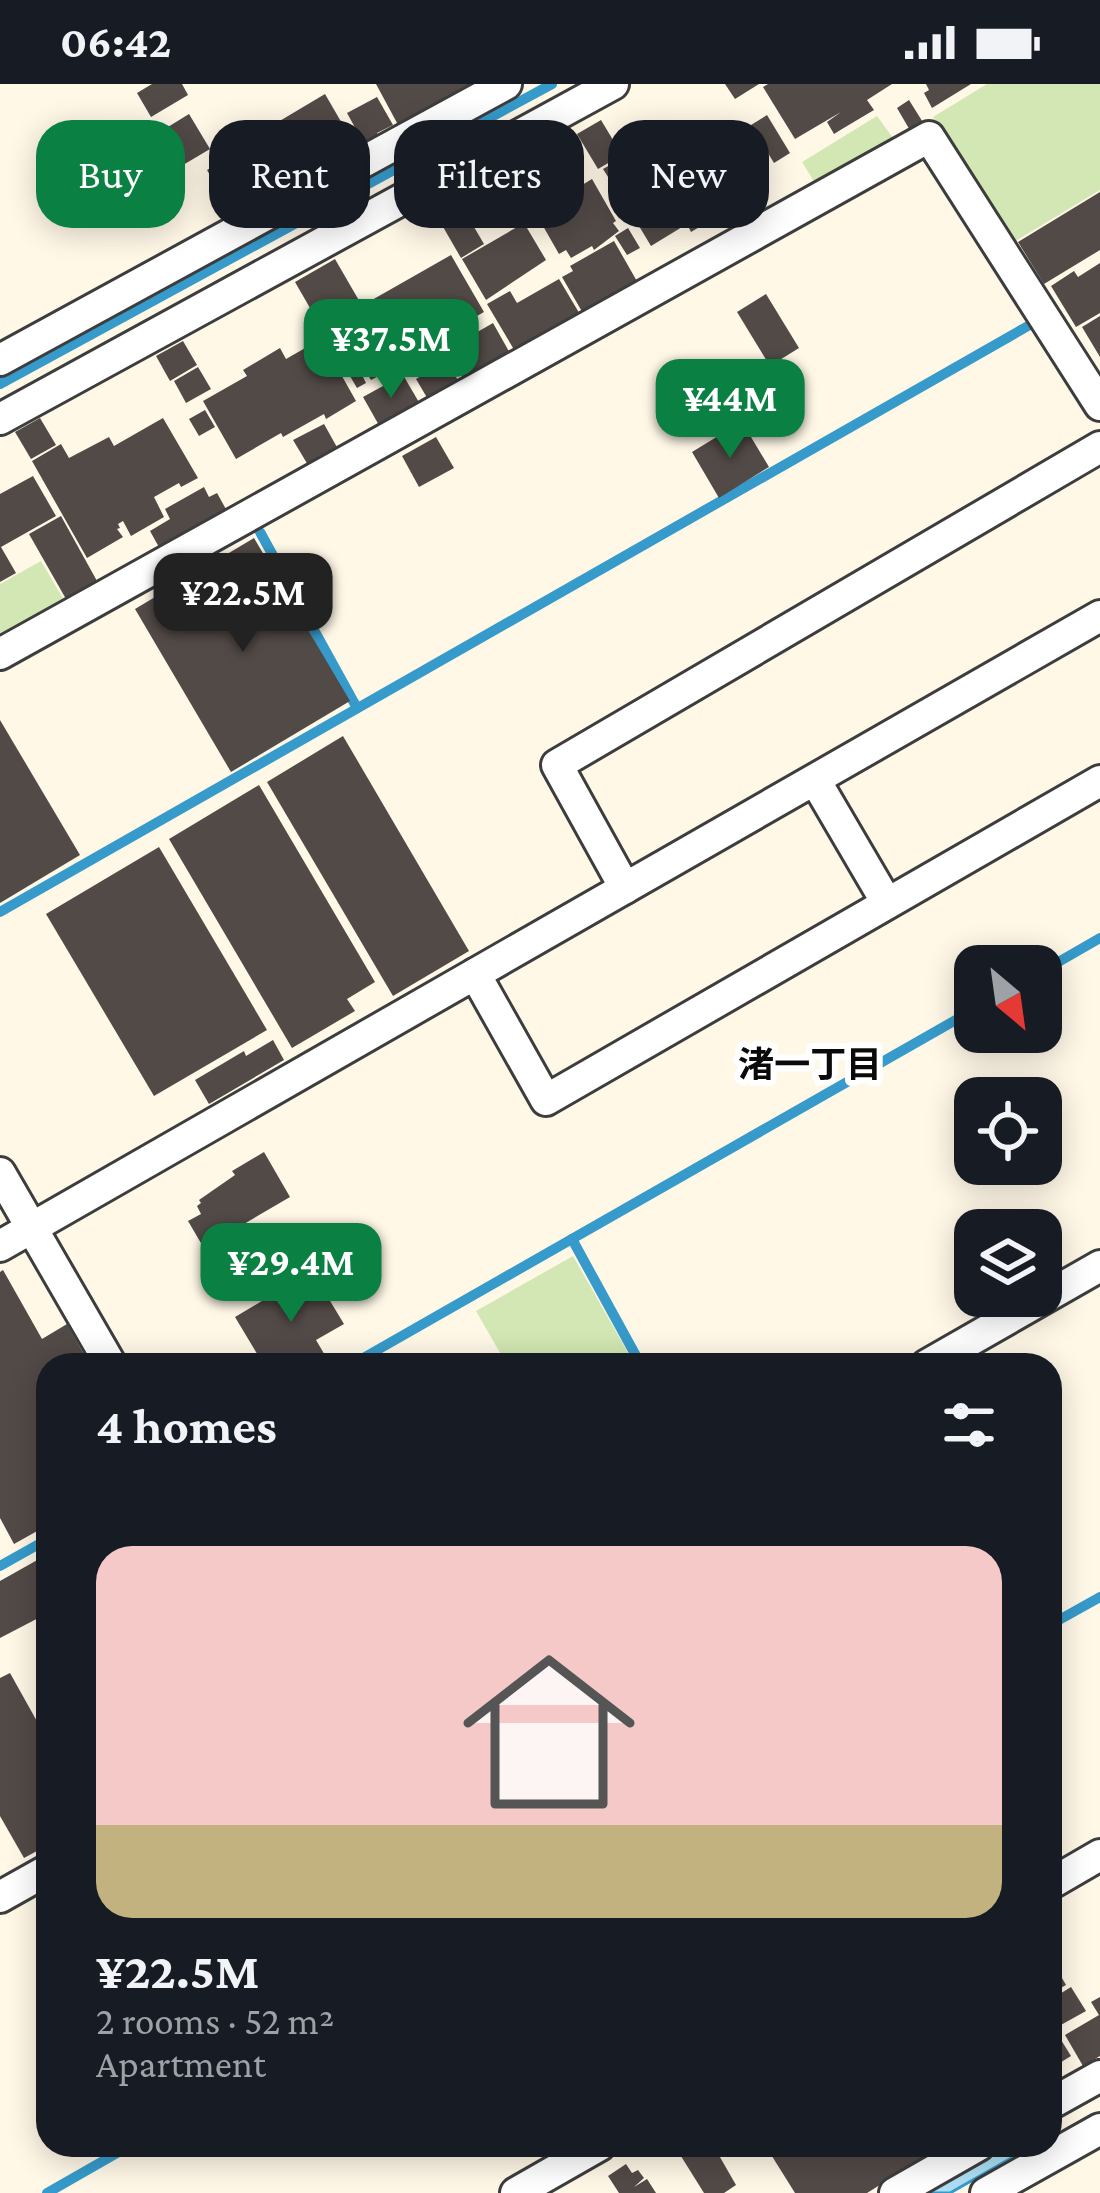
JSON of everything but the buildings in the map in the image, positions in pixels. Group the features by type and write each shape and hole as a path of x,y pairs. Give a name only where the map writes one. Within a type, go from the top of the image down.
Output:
{"street":[{"path":"0,360 506,84"},
{"path":"0,419 613,84"},
{"path":"0,654 929,137 1100,405"},
{"path":"625,888 557,765 1100,447"},
{"path":"0,1246 1100,616"},
{"path":"815,780 887,903"},
{"path":"475,974 546,1100 1100,781"},
{"path":"0,1173 104,1353"},
{"path":"948,1353 1100,1266"},
{"path":"1062,1877 1100,1855"},
{"path":"0,1897 36,1877"},
{"path":"1062,2097 1100,2076"},
{"path":"1062,2150 1100,2129"},
{"path":"516,2193 568,2157"},
{"path":"895,2193 958,2157"},
{"path":"986,2193 1050,2157"}],"green space":[{"path":"987,84 1100,84 1100,190 1014,242 933,117"},
{"path":"877,116 898,145 818,188 802,162"},
{"path":"41,561 64,600 0,635 0,584"},
{"path":"573,1256 628,1353 500,1353 476,1311"}],"water":[{"path":"979,2157 1013,2157 950,2193 915,2193"}],"waterway":[{"path":"0,384 552,84"},
{"path":"0,912 1028,326"},
{"path":"260,532 357,708"},
{"path":"1062,960 1100,938"},
{"path":"372,1353 954,1021"},
{"path":"572,1239 634,1353"},
{"path":"0,1566 36,1546"},
{"path":"1062,1618 1100,1597"},
{"path":"47,2193 110,2157"}],"district":[{"name":"渚一丁目","path":"810,1064"}]}
